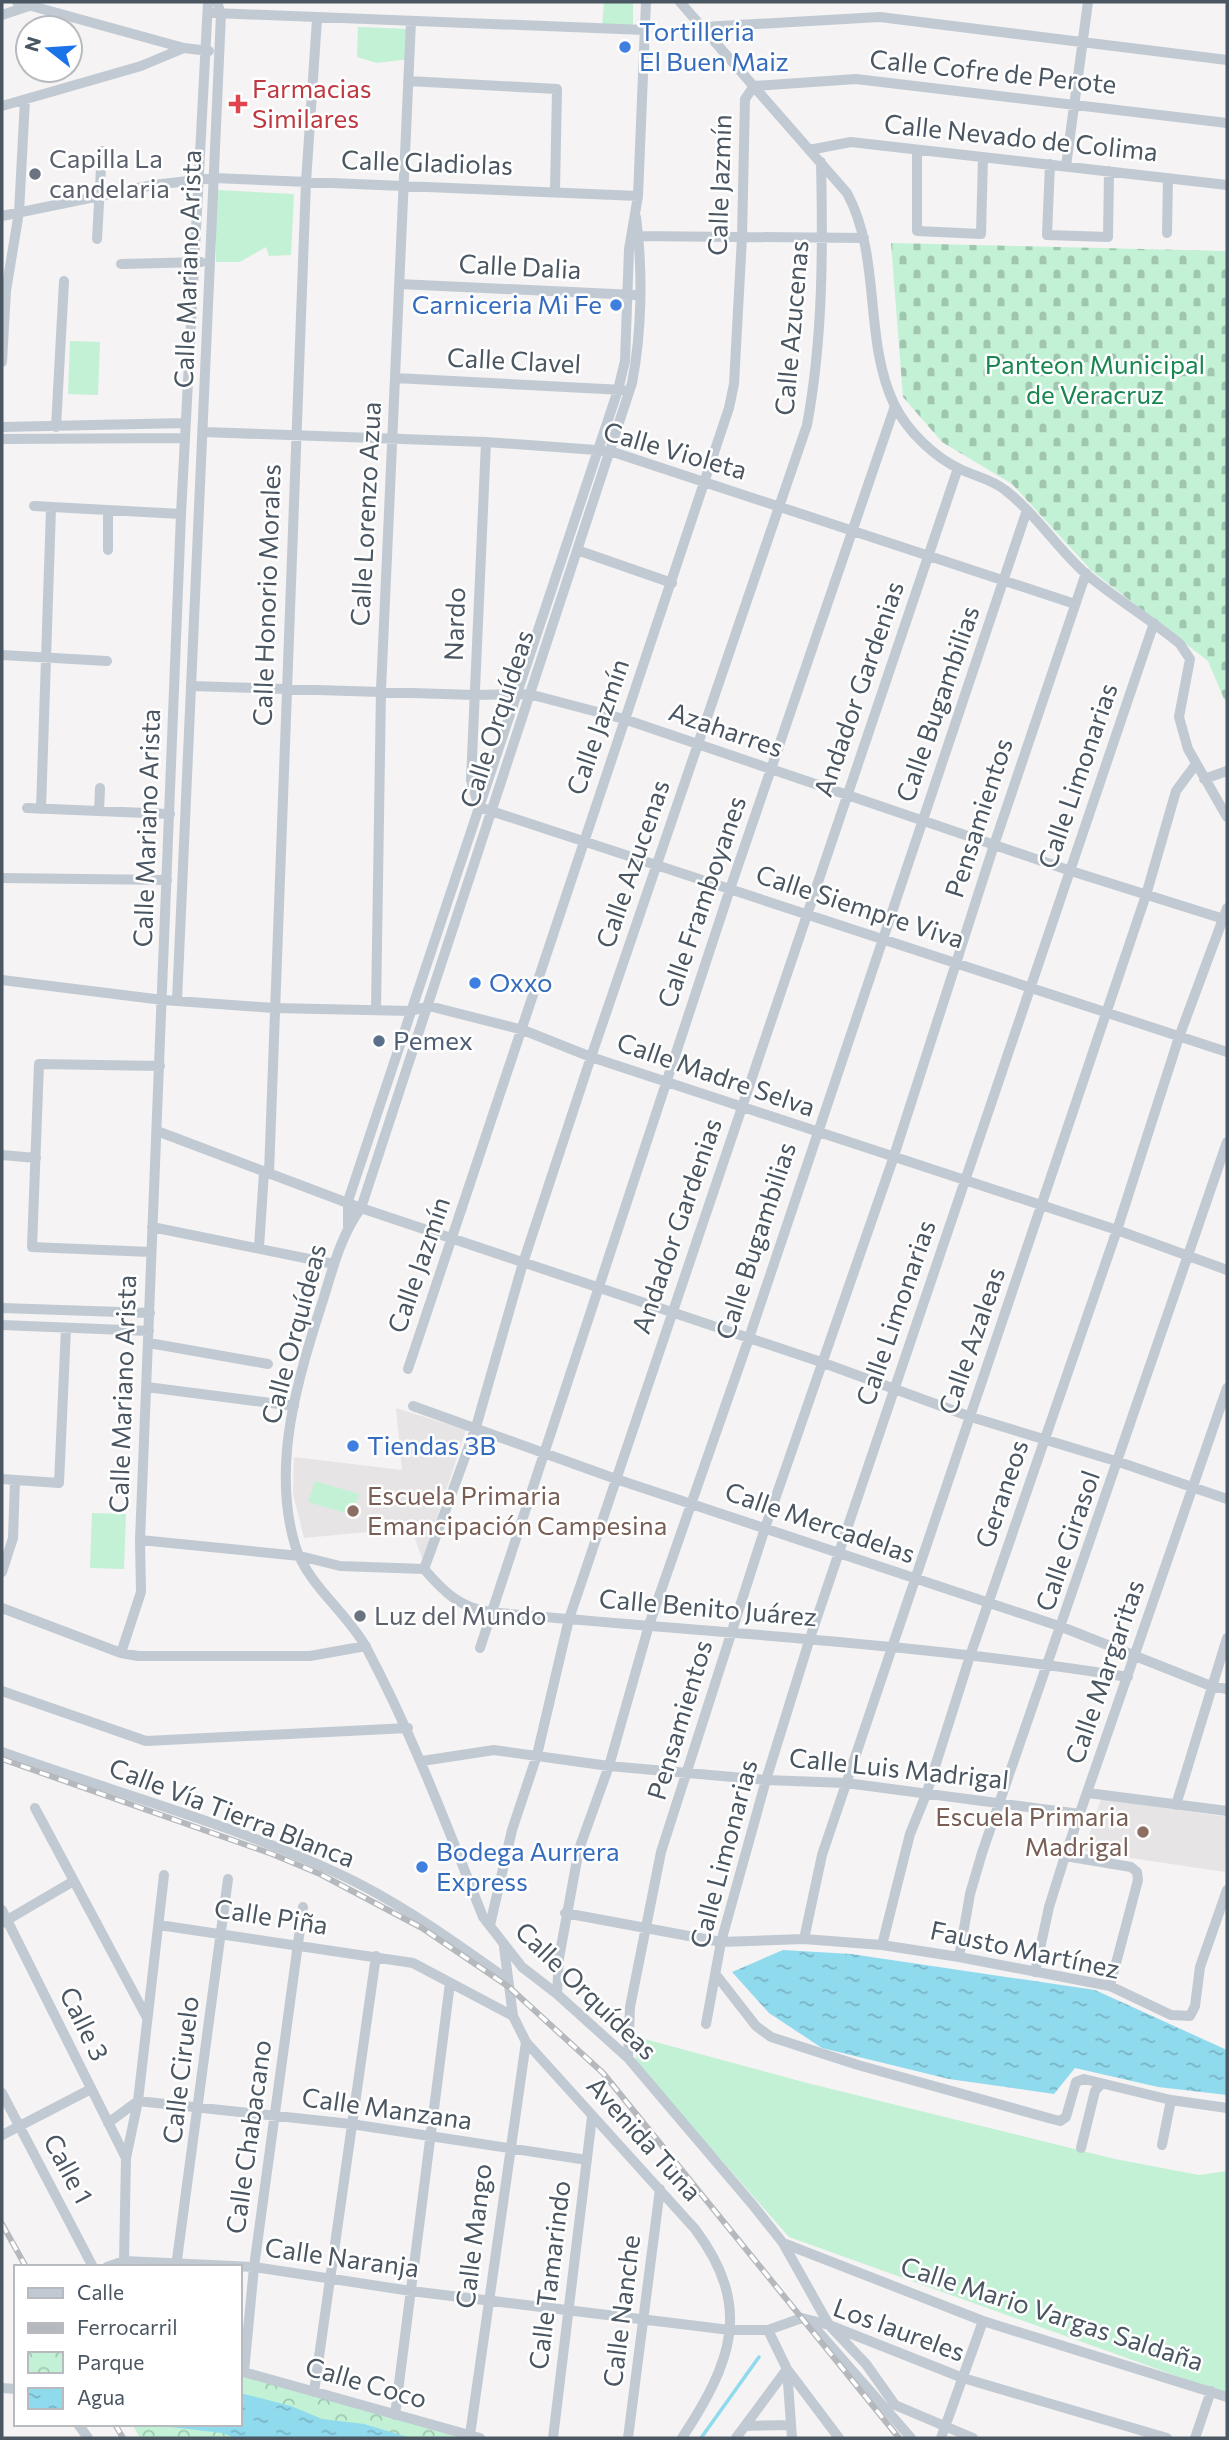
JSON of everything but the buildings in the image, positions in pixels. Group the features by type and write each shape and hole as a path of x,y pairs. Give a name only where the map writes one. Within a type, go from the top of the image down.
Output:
{"street":[{"path":"17,2 33,3 184,48 219,52"},
{"name":"Calle Mariano Arista","path":"177,1001 215,178 221,14 217,2"},
{"name":"Calle Orquídeas","path":"646,2 633,295 636,361 516,696 429,1006 361,1208 348,1226 310,1338 294,1406 285,1477 291,1526 300,1556 366,1646 408,1728 483,1917 505,1947 522,1967 557,1994 628,2058 783,2243 829,2325 866,2364 895,2405 943,2433 973,2438"},
{"path":"680,2 848,193 858,213 864,238 883,373 895,407 929,449 958,468 1003,488 1086,573 1180,643 1190,659 1179,717 1196,764 1227,817"},
{"path":"1066,166 1088,2"},
{"path":"2,15 33,3"},
{"path":"208,7 221,14 645,30"},
{"name":"Calle Mariano Arista","path":"121,1653 141,1592 140,1540 181,514 197,261 208,7"},
{"path":"703,27 880,17 1227,60"},
{"name":"Calle Honorio Morales","path":"259,1247 267,1172 295,434 306,182 317,19"},
{"name":"Calle Lorenzo Azua","path":"376,1009 381,690 411,21"},
{"path":"2,106 141,66 184,48"},
{"name":"Calle Cofre de Perote","path":"754,86 856,79 1227,123"},
{"path":"408,81 557,89 555,191"},
{"name":"Calle Jazmín","path":"408,1369 523,1030 583,840 672,583 734,383 742,237 745,99 754,86"},
{"path":"2,362 6,291 19,212 25,100"},
{"name":"Calle Nevado de Colima","path":"809,150 850,142 1227,185"},
{"path":"917,150 917,231 981,234 983,157"},
{"path":"97,239 103,151"},
{"name":"Calle Azucenas","path":"424,1569 476,1427 523,1263 591,1057 807,425 814,391 823,238 821,163"},
{"path":"1050,164 1046,235 1108,237 1109,171"},
{"name":"Calle Gladiolas","path":"2,216 200,178 638,196"},
{"path":"1167,233 1168,178"},
{"path":"635,236 864,238"},
{"path":"121,264 197,261 211,263"},
{"path":"56,427 64,281"},
{"name":"Calle Dalia","path":"399,284 633,295"},
{"name":"Calle Clavel","path":"395,377 624,390"},
{"name":"Calle Framboyanes","path":"480,1648 730,889 895,407"},
{"path":"2,426 186,423"},
{"name":"Calle Violeta","path":"203,432 486,442 604,450 1075,604"},
{"path":"2,439 185,438"},
{"name":"Nardo","path":"484,809 471,780 486,442"},
{"name":"Calle Orquídeas","path":"348,1226 348,1201 433,947 529,694 577,550 604,450"},
{"name":"Andador Gardenias","path":"490,1925 512,1830 537,1755 569,1619 958,468"},
{"path":"34,506 181,514"},
{"path":"41,809 51,508"},
{"name":"Calle Bugambilias","path":"557,1994 565,1913 579,1849 609,1766 649,1625 689,1503 749,1338 1027,510"},
{"path":"108,511 108,550"},
{"path":"577,550 672,583"},
{"name":"Pensamientos","path":"628,2058 630,2007 661,1852 689,1772 765,1528 894,1159 994,845 1086,573"},
{"name":"Calle Limonarias","path":"706,2024 717,1976 721,1942 766,1780 810,1638 1153,622"},
{"path":"2,655 107,661"},
{"name":"Azaharres","path":"191,686 516,696 529,694 624,719 698,743 1070,871 1146,895 1226,915"},
{"name":"Calle Azaleas","path":"804,1939 822,1855 1146,895 1176,791 1196,764"},
{"path":"1204,779 1227,771"},
{"path":"99,811 100,788"},
{"path":"27,808 170,814"},
{"name":"Calle Siempre Viva","path":"484,809 658,863 1227,1052"},
{"path":"2,878 167,880"},
{"name":"Geraneos","path":"882,1945 900,1863 927,1792 987,1605 1045,1441 1180,1037 1226,915"},
{"path":"433,947 446,951"},
{"name":"Calle Madre Selva","path":"2,980 163,1000 274,1008 411,1011 429,1006 523,1030 591,1057 1116,1230 1227,1270"},
{"path":"151,1252 32,1247 40,1064 160,1066"},
{"path":"157,1131 361,1208 821,1362 971,1418 1119,1462 1227,1499"},
{"name":"Calle Girasol","path":"958,1957 970,1894 1227,1142"},
{"path":"2,1155 36,1158"},
{"path":"152,1227 334,1264"},
{"path":"2,1308 150,1313"},
{"path":"2,1325 66,1328 149,1337 268,1364"},
{"path":"2,1479 59,1483 66,1328"},
{"path":"147,1387 294,1406"},
{"name":"Calle Margaritas","path":"1035,1972 1049,1907 1065,1856 1227,1388"},
{"name":"Calle Mercadelas","path":"413,1406 476,1427 542,1454 838,1552 987,1605 1062,1627 1211,1686 1227,1689"},
{"path":"2,1572 13,1538 15,1480"},
{"path":"140,1540 300,1556 340,1566 424,1569"},
{"name":"Calle Benito Juárez","path":"424,1569 447,1595 490,1612 810,1638 1049,1664 1128,1677"},
{"path":"2,1608 121,1653 138,1656 310,1656 366,1646"},
{"path":"1176,1805 1227,1638"},
{"path":"2,1691 136,1739 155,1741 408,1728"},
{"name":"Calle Luis Madrigal","path":"422,1761 482,1751 537,1755 609,1766 766,1780 846,1783 1002,1801 1080,1814"},
{"name":"Calle Vía Tierra Blanca","path":"2,1752 152,1802 337,1873 460,1945 508,1980"},
{"path":"1088,1793 1227,1811"},
{"name":"Calle 3","path":"35,1808 72,1882 146,2016"},
{"path":"1065,1856 1130,1867 1137,1872 1138,1880 1110,1986"},
{"path":"124,2261 126,2158 138,2101 164,1875"},
{"name":"Calle Ciruelo","path":"176,2264 200,2107 228,1879"},
{"path":"4,1918 72,1882"},
{"name":"Fausto Martínez","path":"882,1945 1110,1986 1171,2015 1190,2016 1195,2006 1200,1967 1227,1890"},
{"name":"Calle Chabacano","path":"242,2372 303,1907"},
{"path":"565,1913 721,1942 804,1939 882,1945"},
{"name":"Calle 3","path":"4,1918 126,2158"},
{"name":"Calle Piña","path":"159,1924 376,1956"},
{"name":"Avenida Tuna","path":"505,1947 513,2016 526,2042 660,2189 712,2252 729,2291 730,2330 718,2376 682,2438"},
{"path":"314,2392 376,1956 413,1963 513,2016"},
{"path":"717,1976 757,2026 771,2037 858,2065 1060,2121 1066,2117 1076,2082 1084,2079 1101,2084"},
{"path":"395,2415 450,1983"},
{"name":"Calle Mango","path":"475,2437 508,2150 526,2042"},
{"path":"1081,2148 1095,2091 1107,2082 1171,2100 1227,2108"},
{"path":"2,2135 91,2089"},
{"name":"Calle 1","path":"2,2093 92,2265"},
{"path":"1162,2146 1171,2100"},
{"path":"108,2123 138,2101"},
{"name":"Calle Manzana","path":"138,2101 351,2124 587,2160"},
{"name":"Calle Tamarindo","path":"553,2438 592,2116"},
{"name":"Calle Nanche","path":"628,2438 660,2189"},
{"name":"Calle Mario Vargas Saldaña","path":"783,2243 983,2321 1227,2397"},
{"name":"Calle Naranja","path":"113,2265 124,2261 202,2265"},
{"name":"Calle Naranja","path":"242,2267 570,2310"},
{"name":"Los laureles","path":"570,2310 730,2330 768,2330 802,2318 829,2325 962,2378 1167,2438"},
{"path":"809,2321 911,2438"},
{"path":"943,2433 983,2321"},
{"path":"768,2330 787,2368 839,2438"},
{"path":"787,2368 792,2438"},
{"path":"736,2438 787,2368"},
{"name":"Calle Coco","path":"242,2372 475,2437"},
{"path":"1195,2438 1211,2391"},
{"path":"745,2426 790,2425"}],"shaded area":[{"path":"396,1408 466,1430 423,1561 411,1528 304,1538 293,1494 294,1457 402,1470"},
{"name":"Escuela Primaria Madrigal","path":"1101,1799 1227,1817 1225,1872 1084,1851"}],"green space":[{"path":"604,2 633,2 633,27 602,26"},
{"path":"358,27 411,29 409,59 377,63 357,57"},
{"path":"216,190 294,194 291,255 269,256 266,247 240,262 216,262"},
{"name":"Panteon Municipal de Veracruz","path":"891,243 1227,251 1227,706 1208,661 1092,571 1012,484 942,442 903,397"},
{"path":"70,341 100,342 98,395 68,394"},
{"path":"315,1481 359,1494 353,1515 308,1502"},
{"path":"92,1513 126,1514 124,1569 90,1568"},
{"path":"637,2037 807,2083 1115,2159 1199,2175 1227,2171 1227,2394 789,2237 636,2063"},
{"path":"242,2373 471,2438 140,2438 133,2426 242,2426"}],"water":[{"path":"783,1950 851,1954 1095,1990 1227,2050 1227,2095 1158,2087 1075,2068 1054,2094 949,2079 822,2048 769,2013 732,1972"},
{"path":"242,2394 291,2406 322,2419 364,2424 411,2438 236,2438 222,2433 162,2426 242,2426"}],"waterway":[{"path":"701,2438 759,2357"}],"railway":[{"path":"2,1759 272,1854 320,1874 422,1928 509,1987 603,2073 899,2438"},
{"path":"2,2224 25,2265"},
{"path":"116,2426 123,2438"}],"place":[{"name":"Tortilleria El Buen Maiz","path":"625,47"},
{"name":"Farmacias Similares","path":"238,104"},
{"name":"Capilla La candelaria","path":"35,174"},
{"name":"Carniceria Mi Fe","path":"616,305"},
{"name":"Oxxo","path":"475,983"},
{"name":"Pemex","path":"379,1041"},
{"name":"Tiendas 3B","path":"353,1446"},
{"name":"Escuela Primaria Emancipación Campesina","path":"353,1511"},
{"name":"Luz del Mundo","path":"360,1616"},
{"name":"Escuela Primaria Madrigal","path":"1143,1832"},
{"name":"Bodega Aurrera Express","path":"422,1867"}]}
